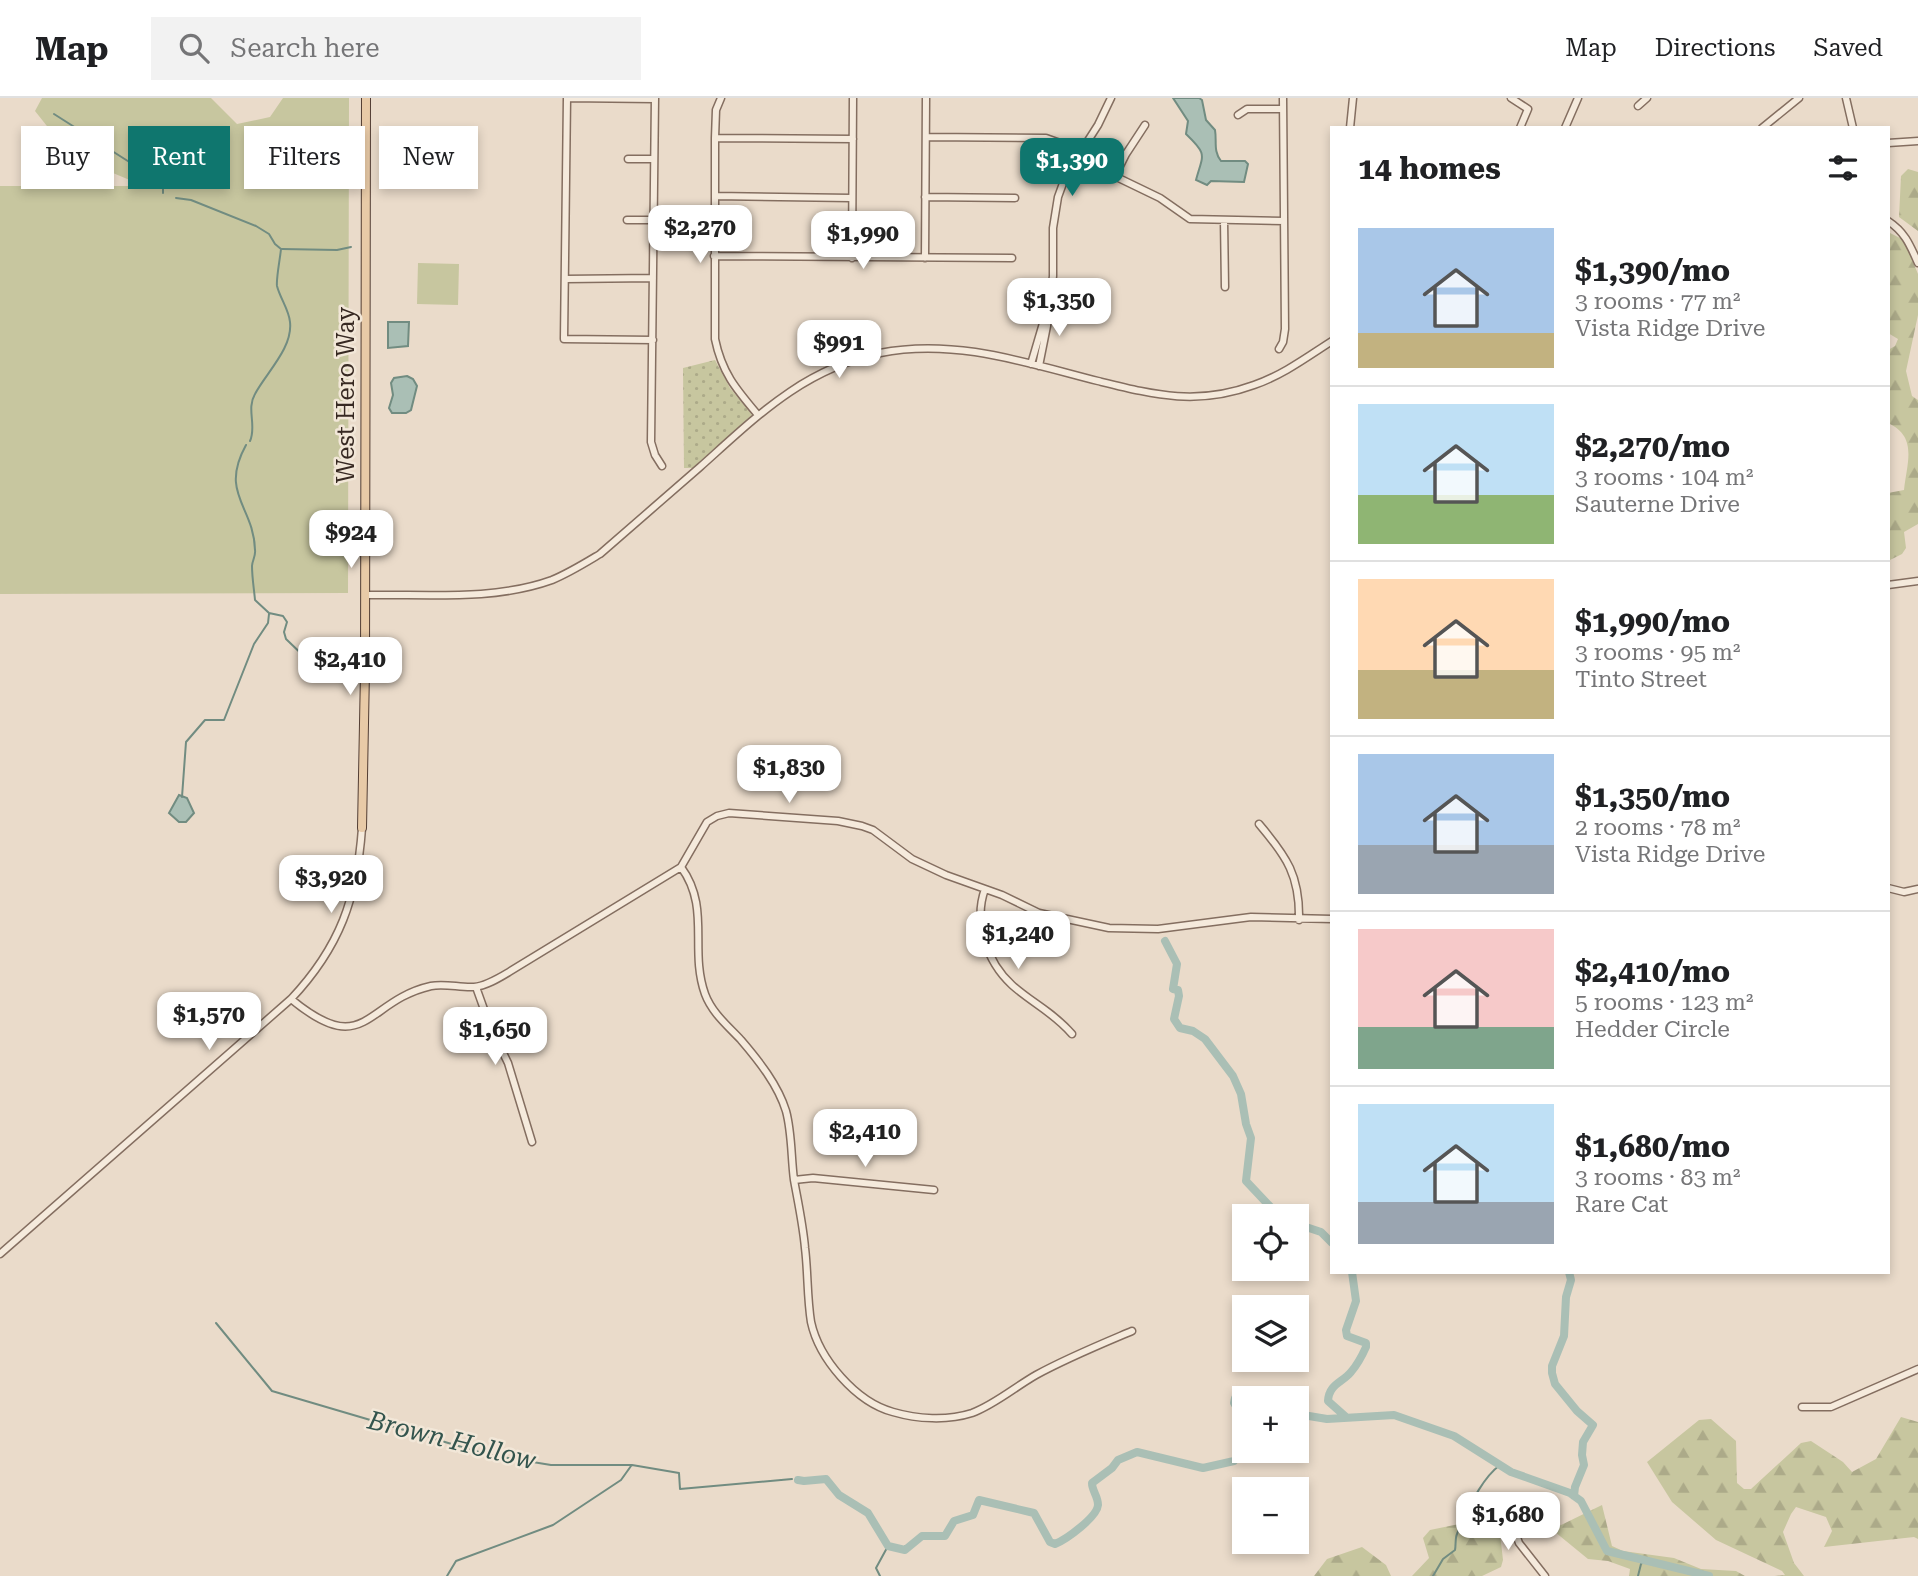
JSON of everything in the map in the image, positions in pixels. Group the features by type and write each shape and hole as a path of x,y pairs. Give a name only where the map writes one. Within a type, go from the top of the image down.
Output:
{"main road":[{"name":"West Hero Way","path":"362,828 366,595 366,98"}],"street":[{"path":"653,340 564,339 567,98 655,98 654,159 654,220 653,278 653,340 652,442 655,455 662,466"},
{"path":"721,98 716,110 715,138 714,327 718,354 730,382 758,415"},
{"path":"852,258 853,98"},
{"path":"925,258 926,98"},
{"path":"1035,365 1053,276 1054,212 1066,175 1098,125 1110,98"},
{"path":"1279,349 1285,329 1283,98"},
{"path":"1350,126 1353,98"},
{"path":"1511,98 1528,109 1521,126"},
{"path":"1566,126 1578,98"},
{"path":"1638,106 1647,98"},
{"path":"1765,126 1800,98"},
{"path":"1846,98 1853,126"},
{"path":"1238,116 1247,109 1283,109"},
{"path":"1115,176 1125,154 1145,125"},
{"path":"926,136 1046,138 1160,198 1184,217 1197,221 1284,221"},
{"path":"715,138 853,139"},
{"path":"1890,144 1918,141"},
{"path":"628,159 654,159"},
{"path":"715,196 851,198"},
{"path":"925,197 1015,198"},
{"path":"627,220 654,220"},
{"path":"1224,220 1226,287"},
{"path":"1890,222 1908,239 1918,263"},
{"path":"714,256 1012,258"},
{"path":"566,279 653,278"},
{"path":"366,595 499,592 553,579 600,554 782,395 830,369 878,353 929,347 965,349 1150,394 1190,398 1254,385 1288,370 1330,342"},
{"path":"1890,585 1918,581"},
{"path":"291,999 315,1018 342,1027 366,1022 402,998 431,986 476,987 509,972 681,867 707,822 729,813 838,821 873,830 926,866 1040,913 1072,921 1125,930 1158,929 1251,917 1330,919"},
{"path":"1259,824 1285,855 1294,873 1300,901 1299,920"},
{"name":"West Hero Way","path":"0,1254 291,999 316,971 343,923 355,885 362,828"},
{"path":"681,867 691,881 696,895 700,973 705,994 722,1022 765,1070 781,1098 789,1124 814,1331 839,1377 870,1403 883,1409 908,1416 940,1418 972,1412 1070,1356 1132,1331"},
{"path":"1890,888 1904,891 1918,888"},
{"path":"985,889 980,922 994,961 1014,987 1052,1013 1072,1034"},
{"path":"476,987 490,1026 504,1053 532,1142"},
{"path":"794,1180 825,1179 934,1190"},
{"path":"1802,1407 1831,1407 1918,1369"},
{"path":"1495,1513 1518,1506"},
{"path":"1507,1509 1518,1543 1545,1576"}],"green space":[{"path":"42,98 211,98 237,124 270,117 283,98 349,98 349,126 244,126 244,189 349,189 348,593 0,594 0,186 21,186 21,189 114,189 114,186 128,186 128,189 230,189 230,126 128,126 128,179 114,173 114,126 47,126 35,111"},
{"path":"1908,169 1918,172 1918,231 1899,217 1901,176"},
{"path":"1890,233 1904,240 1918,274 1918,315 1906,371 1912,396 1918,400 1918,524 1904,532 1906,548 1902,554 1890,560 1890,493 1904,490 1908,460 1904,435 1890,424 1890,349 1898,339 1890,334"},
{"path":"418,263 459,264 458,305 417,304"},
{"path":"715,360 730,388 752,415 693,468 684,468 683,368"},
{"path":"1901,1417 1918,1422 1918,1539 1914,1537 1824,1547 1832,1531 1826,1517 1796,1507 1783,1532 1794,1563 1804,1576 1774,1576 1785,1575 1782,1571 1716,1540 1672,1502 1647,1462 1699,1420 1711,1419 1736,1441 1737,1483 1744,1489 1751,1489 1801,1443 1811,1441 1843,1462 1852,1472 1876,1459"},
{"path":"1602,1505 1612,1546 1623,1551 1674,1558 1701,1569 1736,1571 1745,1576 1629,1576 1630,1569 1608,1561 1588,1559 1555,1532 1557,1527"},
{"path":"1498,1516 1503,1560 1501,1567 1482,1576 1412,1576 1429,1558 1423,1538 1430,1530"},
{"path":"1362,1547 1386,1565 1391,1576 1314,1576 1327,1559"}],"shaded area":[{"path":"1173,98 1202,100 1206,120 1215,130 1216,150 1221,161 1245,161 1248,164 1244,182 1211,181 1207,185 1196,180 1201,151 1186,134 1188,121"},
{"path":"388,322 409,322 408,346 388,348"},
{"path":"407,376 413,379 417,386 411,410 406,413 392,413 389,408 393,395 391,383 394,378"},
{"path":"179,795 187,798 194,813 186,822 179,822 169,813"}],"waterway":[{"path":"54,114 156,179 163,185 163,193"},
{"path":"176,198 191,200 256,226 269,234 281,249 277,286 289,318 290,332 278,360 252,400 250,441"},
{"path":"282,249 337,250 351,247"},
{"path":"246,445 236,476 240,499 253,535 255,600 269,613 283,616 287,622 284,632 286,639 311,663 350,677"},
{"path":"182,797 186,742 205,720 224,720 254,644 268,623 269,614"},
{"path":"1165,941 1177,964 1173,989 1178,990 1179,996 1174,1019 1180,1028 1193,1031 1205,1039 1233,1076 1241,1094 1251,1138 1246,1181 1268,1204"},
{"path":"1309,1228 1321,1232 1330,1241"},
{"path":"1346,1417 1328,1401 1333,1387 1353,1369 1366,1347 1366,1343 1347,1336 1346,1330 1356,1301 1352,1274"},
{"path":"1570,1274 1564,1336 1552,1366 1552,1373 1555,1384 1577,1411 1593,1425 1583,1442 1584,1465 1574,1496"},
{"name":"Brown Hollow","path":"216,1323 272,1391 489,1455 551,1465 632,1465 679,1473 680,1489 792,1479"},
{"name":"Brown Hollow","path":"1309,1416 1327,1419 1394,1415 1454,1436 1511,1472 1570,1493 1581,1501 1607,1551 1709,1576"},
{"name":"Brown Hollow","path":"798,1480 826,1479 839,1495 868,1513 888,1546 905,1550 922,1536 945,1536 954,1521 973,1515 979,1500 1034,1513 1050,1542 1055,1544 1074,1533 1093,1515 1098,1505 1092,1483 1118,1460 1137,1452 1203,1468 1232,1461"},
{"path":"1433,1576 1443,1559 1455,1550 1456,1537 1474,1498 1500,1465"},
{"path":"447,1576 456,1561 553,1525 621,1480 631,1466"},
{"path":"880,1576 876,1568 888,1546"},
{"path":"1638,1576 1645,1560"}]}
